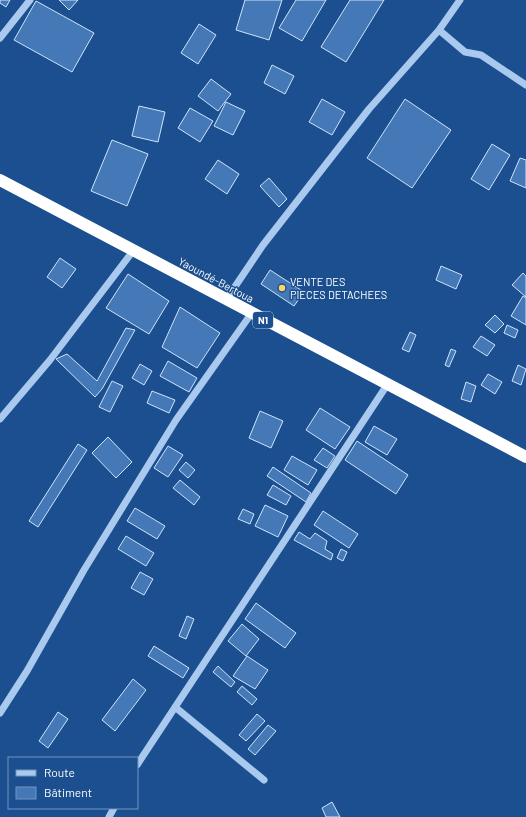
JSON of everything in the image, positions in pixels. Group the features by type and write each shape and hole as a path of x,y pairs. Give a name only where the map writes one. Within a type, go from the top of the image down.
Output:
{"highway":[{"name":"Yaoundé-Bertoua","path":"0,180 526,458"}],"street":[{"path":"0,38 30,0"},
{"path":"226,300 263,246 368,109 439,30 460,0"},
{"path":"439,30 465,52 481,55 526,86"},
{"path":"0,419 50,360 134,251"},
{"path":"0,713 27,671 84,570 176,420 251,314"},
{"path":"138,763 387,385"},
{"path":"175,707 264,780"}],"building":[{"path":"0,0 10,0 6,7 0,3"},
{"path":"59,0 78,0 69,10"},
{"path":"245,0 282,0 269,40 236,30"},
{"path":"296,0 326,0 302,41 279,28"},
{"path":"350,0 384,0 346,62 321,47"},
{"path":"36,1 94,33 72,72 14,40"},
{"path":"199,24 216,35 198,64 181,53"},
{"path":"272,65 294,76 285,94 264,83"},
{"path":"211,79 231,94 218,111 198,96"},
{"path":"322,99 345,112 332,135 309,122"},
{"path":"405,99 451,130 412,188 367,158"},
{"path":"226,102 245,111 233,135 214,126"},
{"path":"139,106 165,112 158,142 132,136"},
{"path":"190,108 213,121 200,142 178,128"},
{"path":"112,140 148,154 127,206 91,191"},
{"path":"492,144 510,155 489,190 471,179"},
{"path":"520,158 526,160 526,188 510,181"},
{"path":"218,160 239,174 227,194 205,179"},
{"path":"269,178 287,199 279,207 260,186"},
{"path":"60,258 76,269 62,288 47,277"},
{"path":"441,266 462,275 456,289 436,280"},
{"name":"VENTE DES PIECES DETACHEES","path":"270,270 304,292 294,306 261,284"},
{"path":"523,273 526,276 526,297 512,285"},
{"path":"128,274 169,301 149,334 106,308"},
{"path":"523,296 526,298 526,325 511,316"},
{"path":"180,307 220,333 197,368 162,347"},
{"path":"495,315 504,324 495,333 485,325"},
{"path":"507,325 518,330 515,338 504,333"},
{"path":"126,328 135,330 102,389 95,397 56,359 67,354 97,381"},
{"path":"410,332 416,335 409,352 402,349"},
{"path":"481,336 495,345 487,356 473,347"},
{"path":"451,349 456,351 449,367 445,365"},
{"path":"168,361 197,378 189,392 160,376"},
{"path":"140,364 152,371 144,385 132,378"},
{"path":"518,365 526,369 521,385 512,381"},
{"path":"488,374 502,382 495,394 481,385"},
{"path":"112,381 123,386 110,412 99,407"},
{"path":"466,382 476,386 471,402 461,399"},
{"path":"152,391 175,400 169,413 147,403"},
{"path":"320,408 350,427 335,449 306,430"},
{"path":"260,411 283,421 271,448 249,438"},
{"path":"374,426 397,439 387,455 365,442"},
{"path":"108,437 132,462 116,478 92,453"},
{"path":"357,441 408,475 396,494 345,460"},
{"path":"78,444 87,450 38,527 29,521"},
{"path":"168,446 183,455 168,477 154,468"},
{"path":"323,448 335,456 327,468 314,460"},
{"path":"292,456 317,470 308,485 284,470"},
{"path":"186,462 195,470 188,478 179,470"},
{"path":"273,467 311,493 306,502 267,476"},
{"path":"180,480 200,497 194,505 173,488"},
{"path":"273,485 291,496 286,505 267,495"},
{"path":"265,505 288,516 278,537 255,526"},
{"path":"135,508 165,526 157,539 127,521"},
{"path":"243,509 254,514 250,524 238,519"},
{"path":"323,511 358,534 349,548 314,525"},
{"path":"299,532 310,539 315,533 327,541 325,549 333,554 331,560 294,540"},
{"path":"126,536 154,553 146,566 118,549"},
{"path":"341,549 347,552 343,561 337,558"},
{"path":"140,572 153,579 144,595 131,588"},
{"path":"256,603 296,633 285,648 245,619"},
{"path":"187,616 194,619 186,639 179,636"},
{"path":"242,624 259,639 246,656 228,641"},
{"path":"154,646 189,668 183,678 148,656"},
{"path":"247,656 268,670 255,689 233,676"},
{"path":"218,666 235,682 231,687 213,672"},
{"path":"133,679 146,690 115,731 102,720"},
{"path":"242,686 257,699 252,705 237,692"},
{"path":"58,712 68,719 48,748 39,741"},
{"path":"257,714 265,721 246,741 239,735"},
{"path":"268,725 276,731 255,755 248,749"},
{"path":"332,802 340,817 326,817 322,808"}],"place":[{"name":"VENTE DES PIECES DETACHEES","path":"282,288"}]}
